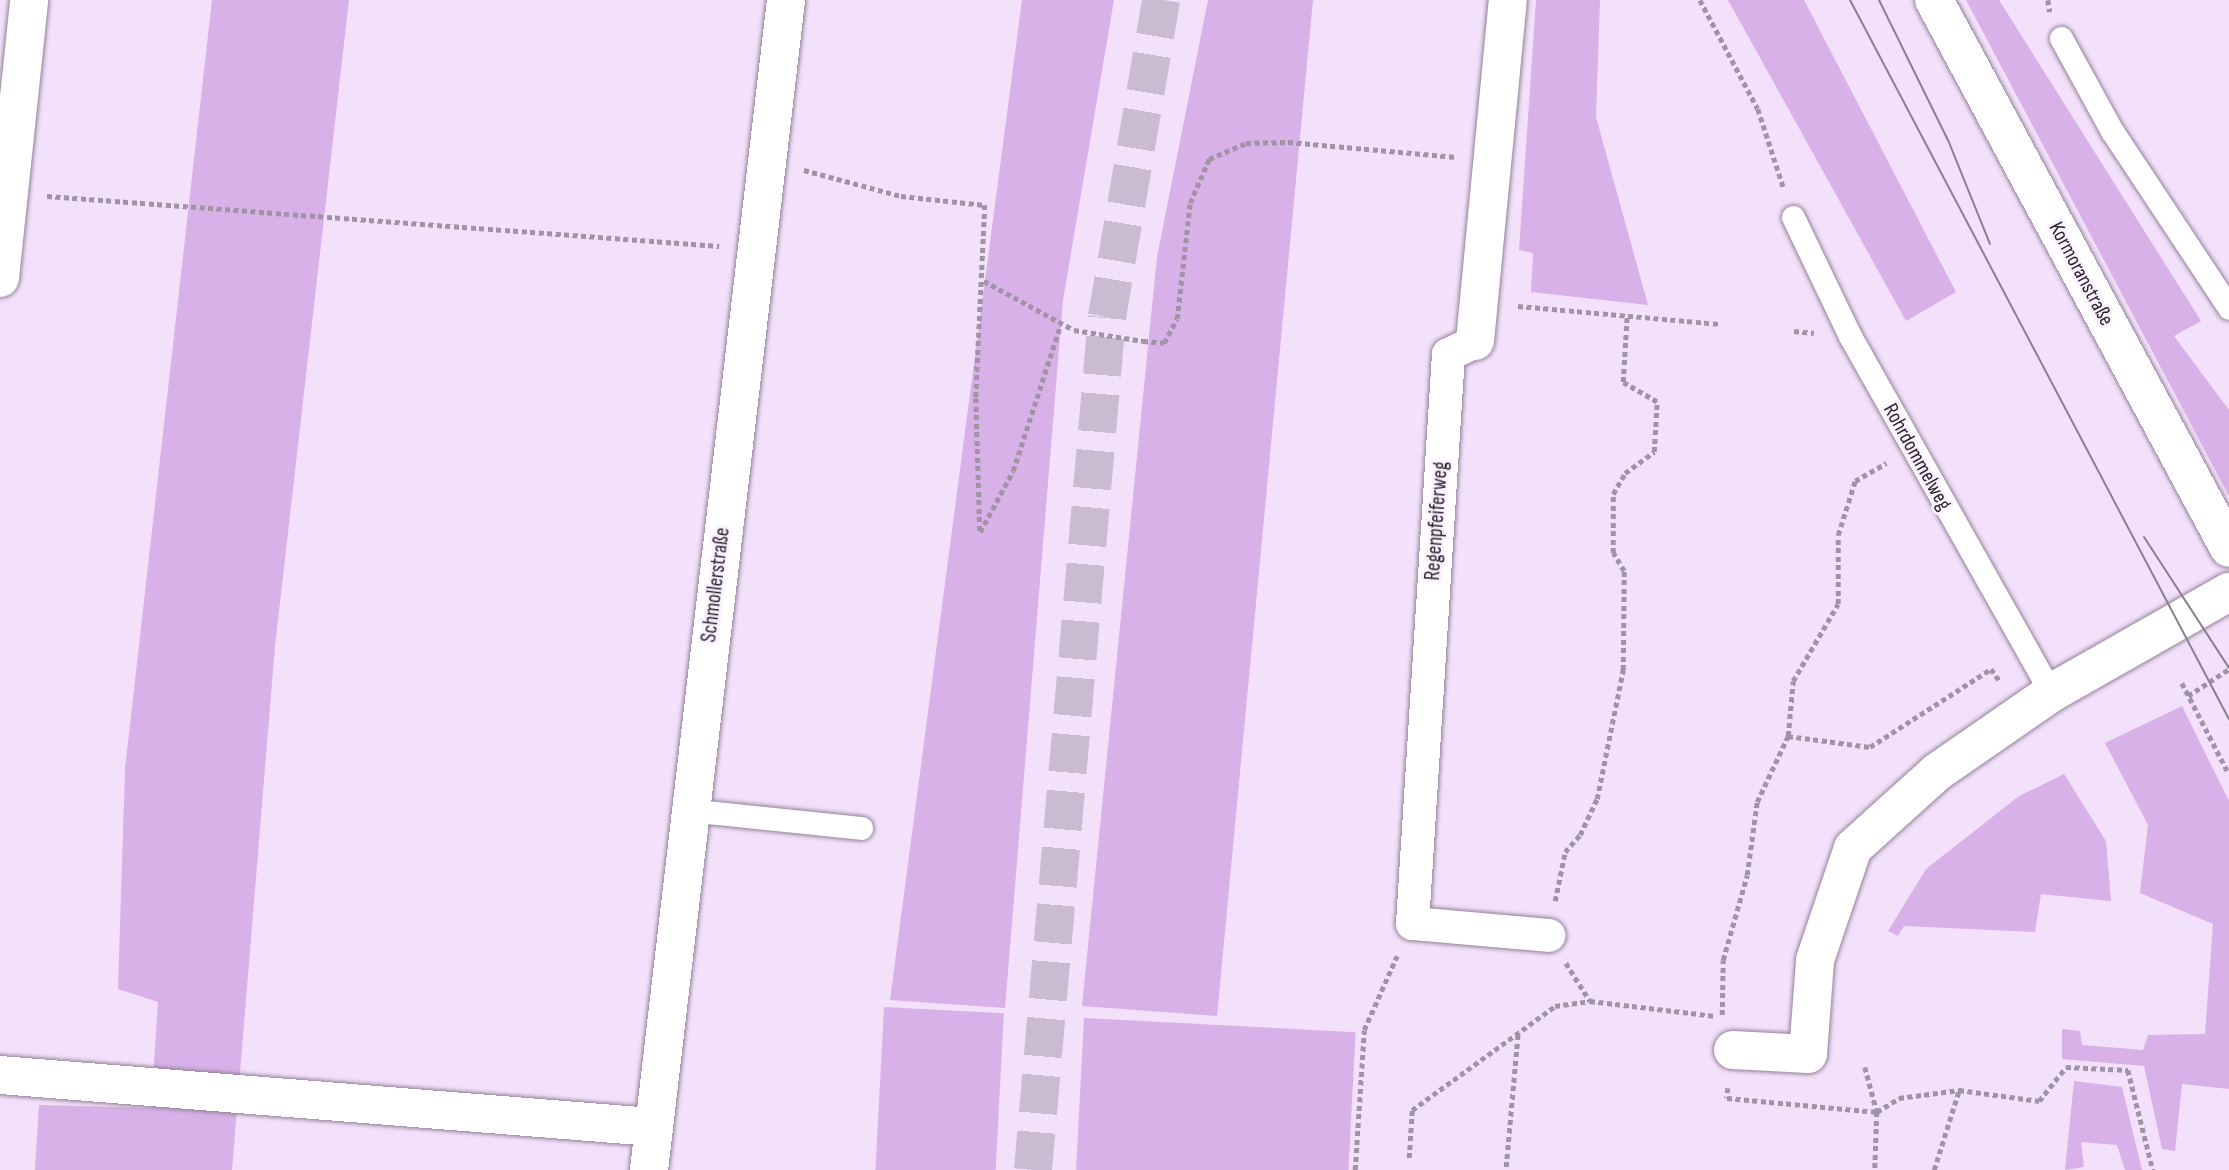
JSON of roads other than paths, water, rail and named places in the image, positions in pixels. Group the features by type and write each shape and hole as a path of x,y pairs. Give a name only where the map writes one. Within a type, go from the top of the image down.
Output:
{"street":[{"path":"0,278 4,193 29,0"},
{"name":"Schmollerstraße","path":"649,1170 688,810 786,0"},
{"name":"Regenpfeiferweg","path":"1508,0 1475,341 1448,354 1412,923 1548,935"},
{"name":"Kormoranstraße","path":"1934,0 2229,548"},
{"path":"1728,1033 1808,1054 1815,960 1853,848 1937,772 2044,682 2229,592"},
{"path":"0,1075 652,1127"}],"lane":[{"path":"2061,38 2112,131 2229,308"},
{"name":"Rohrdommelweg","path":"1793,217 1850,336 2044,682"},
{"path":"688,810 861,828"}],"tunnel":[{"path":"1033,1170 1107,317 1161,0"}],"tram line":[{"path":"1850,0 2229,719"},
{"path":"1879,0 1948,140 1990,244"},
{"path":"2144,537 2229,668"}]}
